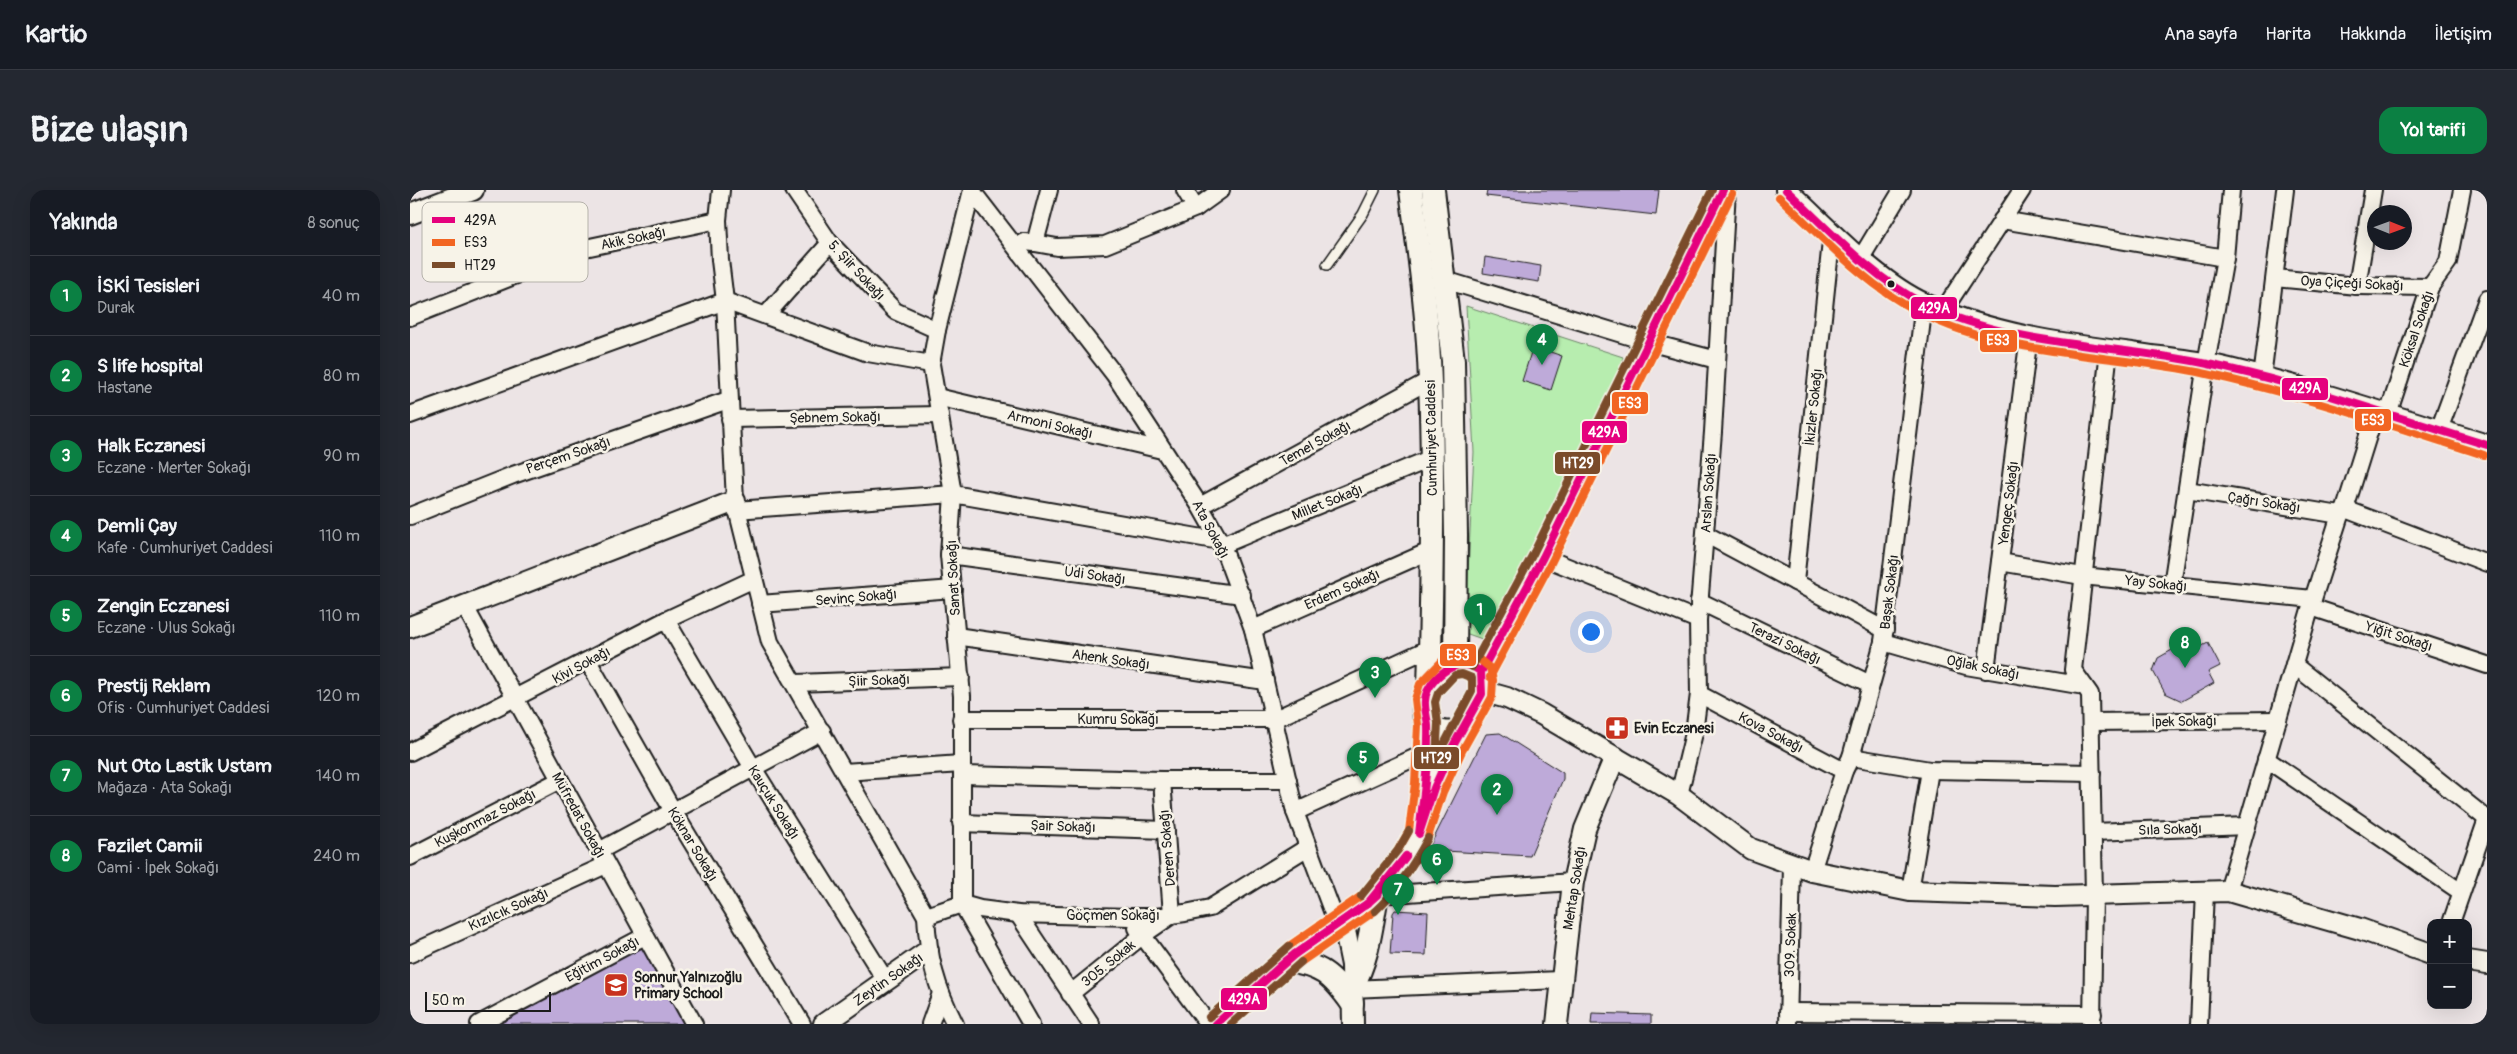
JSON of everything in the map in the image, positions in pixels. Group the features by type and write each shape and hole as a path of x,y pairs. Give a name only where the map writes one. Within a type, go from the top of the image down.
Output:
{"main road":[{"name":"Cumhuriyet Caddesi","path":"1411,190 1422,274 1430,380 1432,550 1429,688"},
{"name":"Cumhuriyet Caddesi","path":"1433,190 1454,362 1455,666"},
{"path":"1216,1024 1286,961 1376,895 1406,856 1419,834 1434,788 1462,727 1475,709 1481,681 1723,190"},
{"path":"1419,834 1425,784 1425,753 1428,724 1424,713 1425,700 1429,688 1443,672 1455,666 1472,666 1481,681"},
{"path":"1428,724 1435,730 1445,733 1456,731 1462,727"},
{"path":"1352,1006 1359,975 1368,952 1376,895"},
{"path":"1286,961 1316,966 1327,973 1352,1006"}],"street":[{"path":"442,202 473,190"},
{"path":"721,190 718,220 725,301 728,400 736,506 770,642 796,683 926,916 928,951 940,996 955,1024"},
{"name":"5. Şiir Sokağı","path":"794,190 830,243 895,311 937,330"},
{"name":"Ata Sokağı","path":"972,190 1114,374 1200,506 1221,543 1242,594 1253,629 1296,812 1338,924"},
{"name":"Sanat Sokağı","path":"962,904 961,677 949,555 953,494 931,364 937,330 972,190"},
{"path":"1035,243 1049,190"},
{"path":"1185,190 1196,208"},
{"path":"1012,241 1056,247 1105,245 1196,208 1221,190"},
{"name":"Arslan Sokağı","path":"1679,795 1694,733 1699,694 1699,601 1717,360 1727,190"},
{"path":"1861,258 1902,190"},
{"path":"1943,311 2022,190"},
{"path":"2172,584 2206,364 2226,258 2231,190"},
{"path":"2262,378 2285,190"},
{"path":"2357,286 2373,190"},
{"name":"Köksal Sokağı","path":"2228,891 2312,603 2343,512 2430,287 2448,262 2462,190"},
{"path":"1788,191 1861,258 1901,290 1924,303 1986,328 2109,350 2206,364 2262,378 2487,443"},
{"path":"410,214 422,209"},
{"name":"Akik Sokağı","path":"588,247 718,220"},
{"path":"2002,220 2226,258"},
{"name":"İkizler Sokağı","path":"1795,582 1832,232"},
{"path":"767,314 830,243"},
{"name":"Oya Çiçeği Sokağı","path":"2275,278 2357,286 2430,287"},
{"path":"1445,280 1648,342 1717,360"},
{"name":"Akik Sokağı","path":"410,317 499,282"},
{"path":"2438,430 2487,299"},
{"path":"410,415 725,301 767,314 868,352 931,364"},
{"name":"Başak Sokağı","path":"1812,871 1847,764 1884,636 1924,303"},
{"name":"Yengeç Sokağı","path":"1986,670 2029,336"},
{"path":"1788,1018 2092,1019 2094,895 2090,694 2073,670 2082,576 2109,350"},
{"name":"Temel Sokağı","path":"1200,506 1430,380"},
{"name":"Armoni Sokağı","path":"937,397 1162,450"},
{"name":"Perçem Sokağı","path":"410,516 513,474 728,400"},
{"name":"Şebnem Sokağı","path":"730,419 940,415"},
{"name":"Millet Sokağı","path":"1221,543 1432,458"},
{"name":"Çağrı Sokağı","path":"2187,490 2343,512 2487,563"},
{"path":"410,627 464,605 736,506 953,494 1221,543"},
{"name":"Oğlak Sokağı","path":"1704,534 1795,582 1884,636 1986,670 2084,686"},
{"name":"Erdem Sokağı","path":"1253,629 1432,550"},
{"name":"Udi Sokağı","path":"949,555 1242,594"},
{"path":"1543,557 1698,620"},
{"name":"Yay Sokağı","path":"2000,562 2082,576 2172,584 2312,603"},
{"name":"Kivi Sokağı","path":"410,752 666,620 754,579"},
{"name":"Sevinç Sokağı","path":"760,604 953,589"},
{"name":"Terazi Sokağı","path":"1699,601 1870,684"},
{"name":"Yiğit Sokağı","path":"2312,603 2487,665"},
{"name":"Müfredat Sokağı","path":"464,605 694,1024"},
{"name":"Kauçuk Sokağı","path":"666,620 752,768 886,981"},
{"name":"Ahenk Sokağı","path":"956,636 1265,681"},
{"path":"1275,720 1430,648"},
{"name":"Köknar Sokağı","path":"588,661 673,811 802,1024"},
{"path":"2294,664 2487,819 2483,846 2452,919"},
{"name":"Şiir Sokağı","path":"796,683 961,677"},
{"path":"1481,681 1507,698 1541,714 1679,795 1752,849 1792,866 1910,891 2056,896 2228,891 2360,929 2427,953"},
{"name":"Kova Sokağı","path":"1699,694 1847,764 1930,770 2092,773"},
{"name":"Kumru Sokağı","path":"961,719 1275,720"},
{"name":"İpek Sokağı","path":"2091,722 2278,720"},
{"name":"Kızılcık Sokağı","path":"410,954 603,858 673,811 822,730"},
{"path":"1296,812 1425,753"},
{"name":"Mehtap Sokağı","path":"1557,1024 1560,980 1573,882 1585,829 1615,757"},
{"path":"2266,759 2462,892"},
{"path":"844,772 962,770 1162,780 1288,780"},
{"path":"1910,891 1930,770"},
{"name":"Kuşkonmaz Sokağı","path":"410,857 560,780"},
{"name":"Deren Sokağı","path":"1162,780 1172,915"},
{"name":"Şair Sokağı","path":"961,823 1166,830"},
{"name":"Sıla Sokağı","path":"2093,832 2247,826"},
{"name":"Göçmen Sokağı","path":"962,904 980,909 1018,914 1130,918 1172,915 1210,908 1308,846"},
{"name":"309. Sokak","path":"1788,1018 1792,866"},
{"path":"1376,895 1573,882"},
{"path":"2199,1024 2204,892"},
{"path":"926,916 962,904 1031,1024"},
{"path":"1018,914 1091,1024"},
{"name":"305. Sokak","path":"1070,994 1143,935 1172,915"},
{"path":"1130,918 1208,1024"},
{"path":"1338,924 1344,980 1352,1006 1560,980"},
{"name":"Eğitim Sokağı","path":"479,1024 645,936"},
{"name":"Zeytin Sokağı","path":"828,1023 928,951"},
{"path":"2472,962 2487,964"},
{"path":"930,1024 940,996"}],"lane":[{"path":"1327,265 1363,214 1375,190"}],"green space":[{"path":"1466,306 1623,357 1622,375 1485,640 1465,633 1474,452"}],"building":[{"path":"1487,190 1659,190 1656,215 1486,196"},
{"path":"1485,257 1541,266 1539,282 1483,273"},
{"path":"1533,346 1562,356 1551,390 1522,381"},
{"path":"2193,638 2198,648 2208,643 2220,666 2208,672 2214,683 2182,701 2165,693 2153,671 2158,658"},
{"path":"1500,733 1563,773 1563,779 1530,856 1428,850 1486,734"},
{"path":"1395,910 1428,912 1426,955 1390,954 1393,913"},
{"name":"Sonnur Yalnızoğlu Primary School","path":"645,946 684,1024 492,1024"},
{"path":"1592,1013 1651,1015 1651,1024 1591,1024"}],"transit line":[{"name":"HT29","path":"1472,667 1534,552 1712,190"},
{"name":"429A","path":"1481,672 1543,557 1723,190"},
{"name":"429A","path":"1786,190 1868,267 1924,304 1958,318 2028,337 2172,357 2243,372 2314,391 2487,445"},
{"name":"ES3","path":"1490,677 1552,561 1732,194"},
{"name":"ES3","path":"1779,197 1845,259 1880,288 1918,312 1952,327 2024,346 2171,367 2242,382 2484,455"},
{"name":"ES3","path":"1398,850 1409,831 1415,783 1418,725 1415,699 1420,684 1446,657 1462,654 1475,656 1490,668 1493,680 1492,697 1462,751 1443,792 1428,837"},
{"name":"429A","path":"1462,664 1472,666 1481,672 1482,694 1453,746 1434,788 1419,834 1428,753 1425,698 1429,688 1439,676 1448,669 1462,664"},
{"name":"HT29","path":"1462,674 1472,678 1472,691 1436,759 1438,723 1435,702 1438,693 1455,675 1462,674"},
{"name":"HT29","path":"1361,896 1398,850 1409,831"},
{"name":"HT29","path":"1375,911 1391,895 1417,858 1428,838"},
{"name":"429A","path":"1368,903 1406,856"},
{"name":"429A","path":"1368,903 1377,895 1406,856"},
{"name":"ES3","path":"1289,946 1361,896"},
{"name":"429A","path":"1295,954 1368,903"},
{"name":"429A","path":"1295,954 1368,903"},
{"name":"ES3","path":"1301,962 1375,911"},
{"name":"HT29","path":"1209,1017 1289,946"},
{"name":"429A","path":"1295,954 1216,1024 1286,961 1295,954"},
{"name":"HT29","path":"1231,1024 1301,962"}],"place":[{"name":"Demli Çay","path":"1542,365"},
{"name":"İSKİ Tesisleri","path":"1480,635"},
{"name":"Fazilet Camii","path":"2185,668"},
{"name":"Halk Eczanesi","path":"1375,698"},
{"name":"Evin Eczanesi","path":"1617,728"},
{"name":"Zengin Eczanesi","path":"1363,783"},
{"name":"S life hospital","path":"1497,815"},
{"name":"Prestij Reklam","path":"1437,885"},
{"name":"Nut Oto Lastik Ustam","path":"1398,915"},
{"name":"Sonnur Yalnızoğlu Primary School","path":"616,985"}]}
